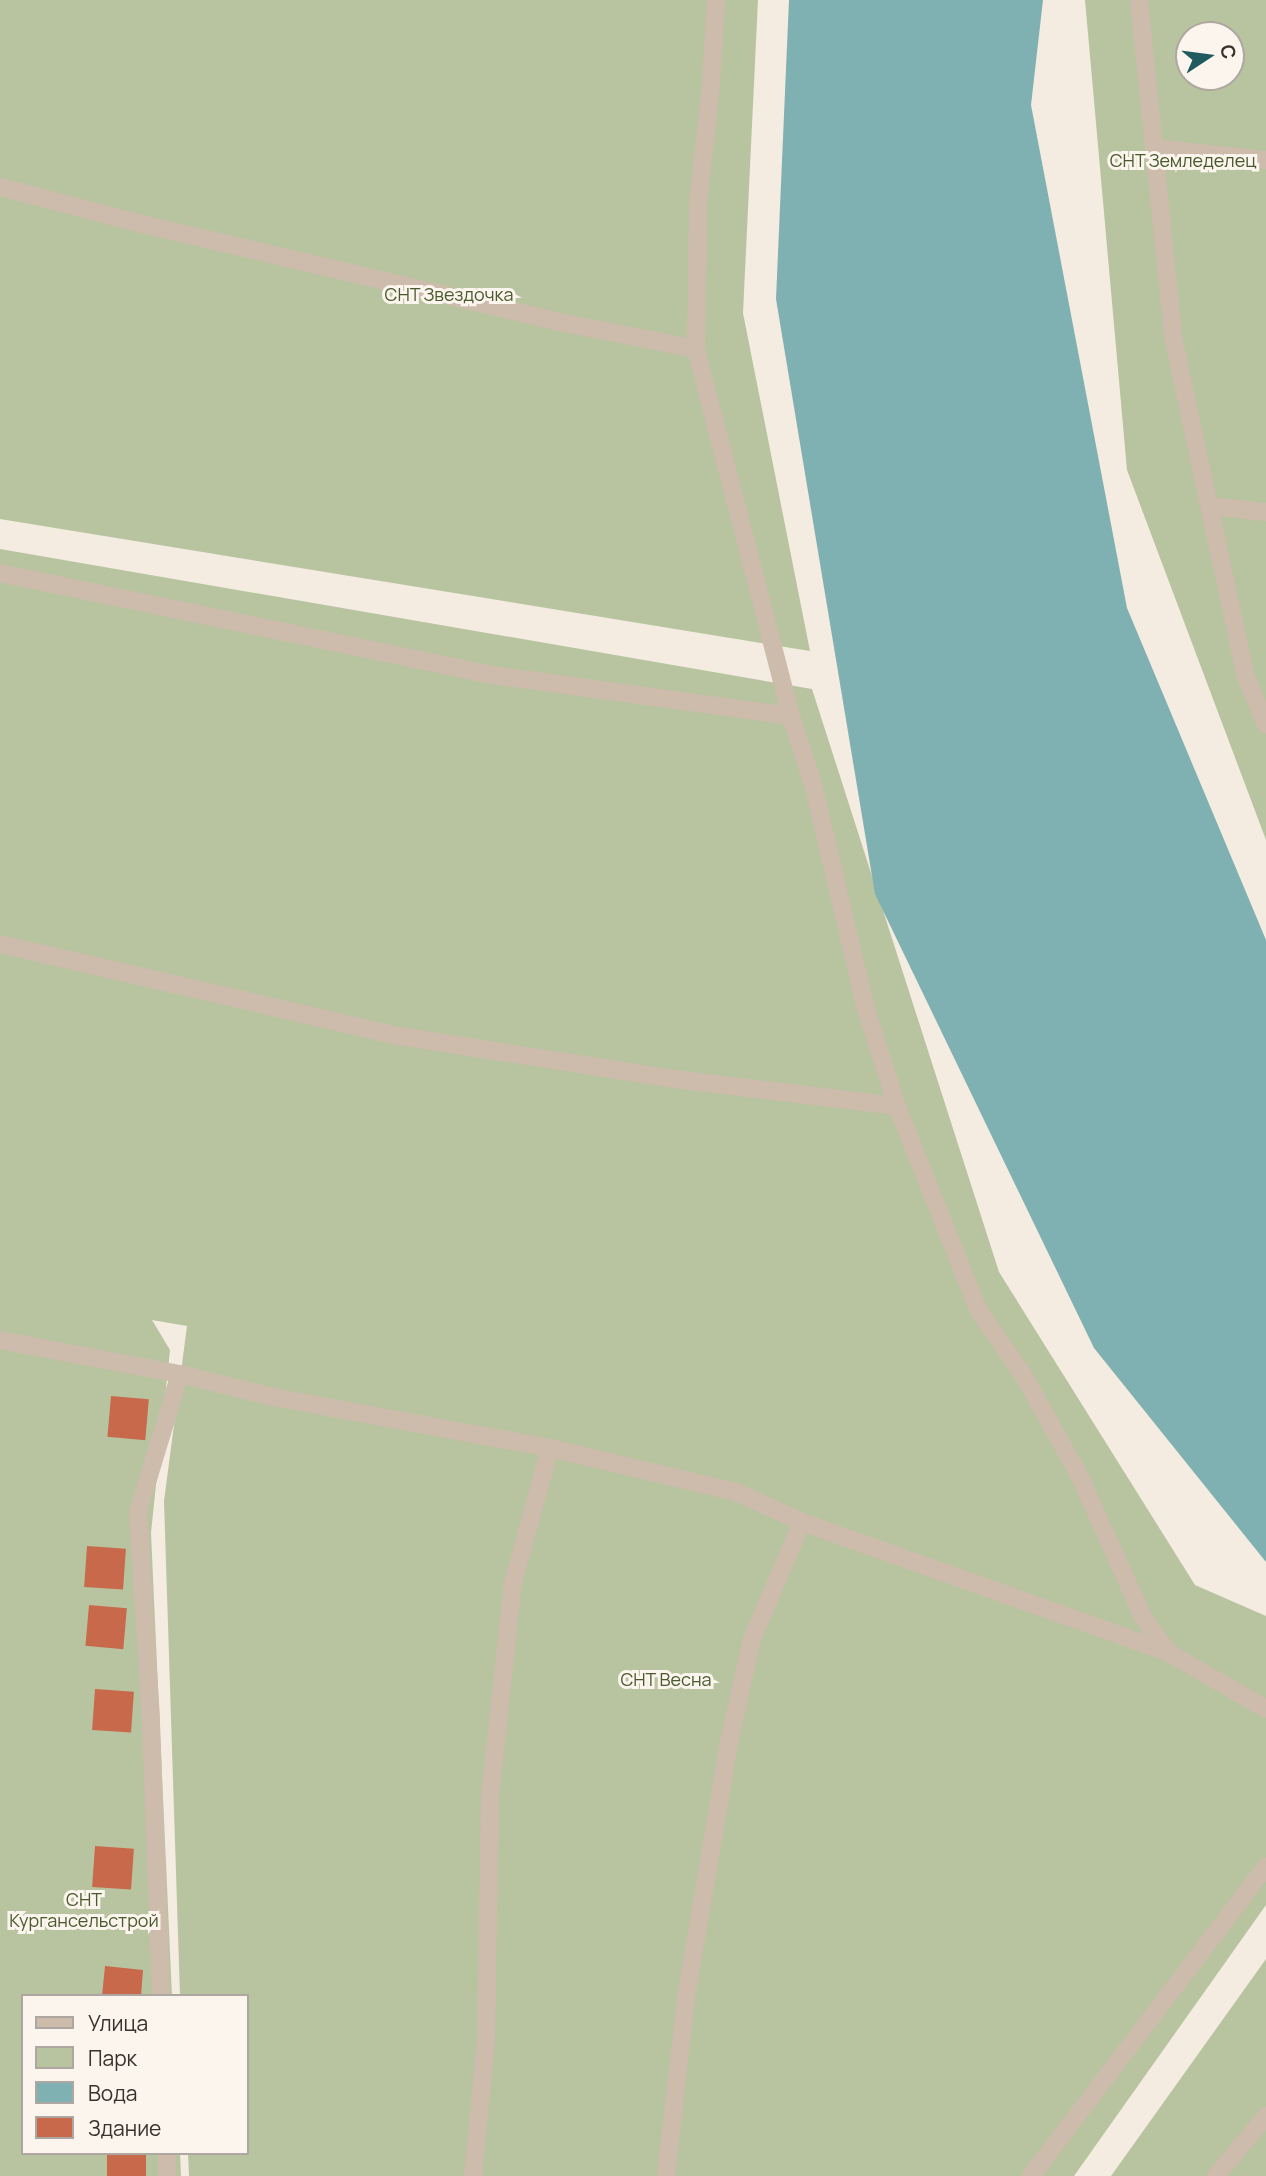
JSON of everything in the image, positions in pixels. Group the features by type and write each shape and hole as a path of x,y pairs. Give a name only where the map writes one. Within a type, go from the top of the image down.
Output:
{"street":[{"path":"716,0 711,85 698,204 696,349 791,716 814,788 865,1006 897,1106 978,1310 1021,1373 1073,1464 1143,1617 1169,1653"},
{"path":"1139,0 1173,337 1247,677 1266,725"},
{"path":"1154,148 1266,160"},
{"path":"0,187 142,224 544,318 696,349"},
{"path":"1209,506 1266,512"},
{"path":"0,573 492,675 791,716"},
{"path":"0,944 393,1035 674,1079 897,1106"},
{"path":"0,1340 180,1374 278,1398 551,1448 736,1492 802,1522 1169,1653 1266,1709"},
{"path":"161,1994 151,1718 138,1512 180,1374"},
{"path":"473,2176 486,2042 490,1797 511,1596 551,1448"},
{"path":"666,2176 686,1997 730,1738 752,1639 802,1522"},
{"path":"1031,2176 1266,1866"},
{"path":"1216,2176 1266,2116"},
{"path":"167,2155 167,2176"}],"green space":[{"name":"СНТ Звездочка","path":"0,0 758,0 743,313 810,651 0,519"},
{"name":"СНТ Земледелец","path":"1085,0 1266,0 1266,840 1127,470"},
{"name":"СНТ Весна","path":"0,549 812,689 999,1272 1195,1585 1266,1616 1266,1905 1074,2176 189,2176 188,2155 248,2155 248,1994 180,1994 164,1501 187,1326 152,1320 170,1350 151,1533 172,1994 21,1994 21,2155 180,2155 181,2176 0,2176"},
{"path":"1266,1959 1266,2176 1111,2176"}],"water":[{"path":"789,0 1043,0 1031,105 1127,608 1266,940 1266,1562 1094,1348 875,894 776,299"}],"building":[{"path":"111,1396 149,1399 145,1440 107,1437"},
{"path":"87,1546 126,1549 123,1590 84,1587"},
{"path":"89,1605 127,1608 123,1649 85,1646"},
{"path":"95,1689 134,1692 131,1733 92,1730"},
{"path":"95,1846 134,1849 131,1890 92,1887"},
{"path":"105,1966 143,1970 141,1994 102,1994"},
{"path":"107,2155 146,2155 146,2176 107,2176"}],"park label":[{"name":"СНТ Кургансельстрой","path":"84,1910"}]}
